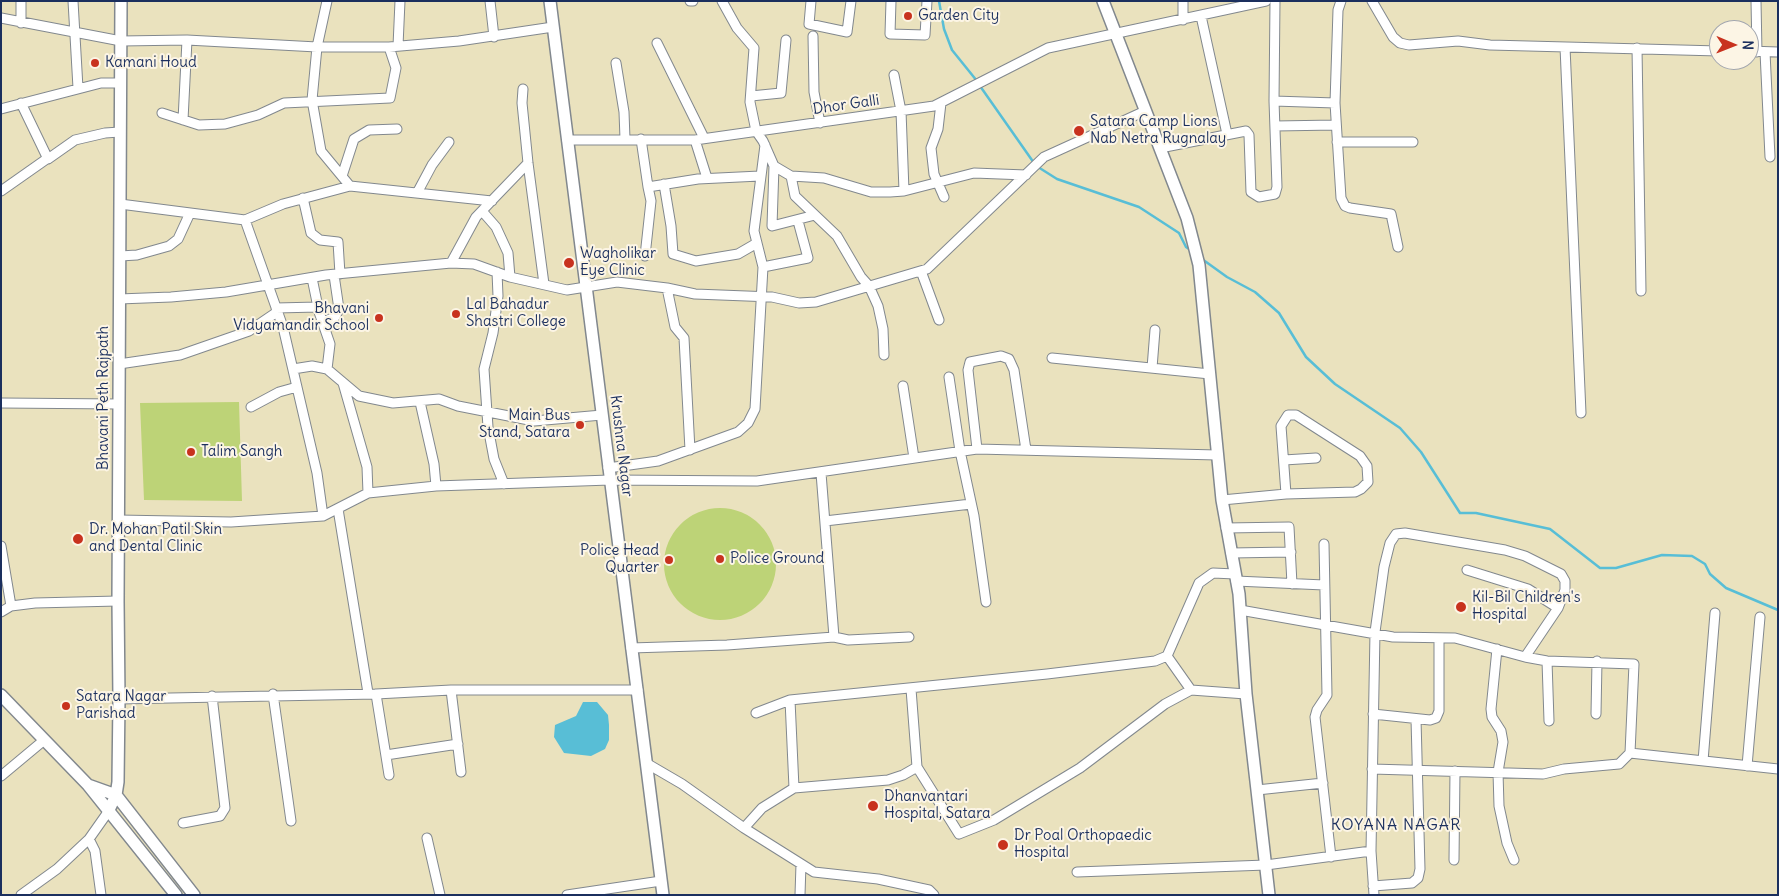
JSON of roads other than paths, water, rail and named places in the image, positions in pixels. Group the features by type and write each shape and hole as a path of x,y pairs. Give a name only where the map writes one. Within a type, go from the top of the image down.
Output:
{"main road":[{"name":"Bhavani Peth Rajpath","path":"108,812 116,794 119,699 118,520 121,1"},
{"name":"Krushna Nagar","path":"550,1 663,895"},
{"path":"1103,1 1114,34 1187,218 1199,265 1217,455 1226,528 1236,577 1240,610 1246,694 1269,895"},
{"path":"1,695 88,785 176,895"},
{"path":"88,785 116,794 194,895"}],"street":[{"path":"21,1 21,23"},
{"path":"73,1 78,88"},
{"path":"327,1 317,47 312,100 321,151 350,186"},
{"path":"162,113 199,125 225,124 258,115 284,103 312,100 390,98 396,68 394,47 400,1"},
{"path":"490,1 494,36"},
{"path":"722,1 736,28 754,48 751,96 756,132 765,145 774,166 772,226 798,221 815,215"},
{"path":"811,1 809,24 847,32 851,1"},
{"path":"891,1 890,34 924,36 927,1"},
{"path":"1183,1 1183,20"},
{"name":"Dhor Galli","path":"567,140 700,139 934,106 1048,48 1266,1"},
{"path":"1160,148 1247,131 1250,188 1253,195 1259,197 1275,194 1277,187 1274,126 1275,1"},
{"path":"1341,1 1338,10 1334,103 1343,203 1350,208 1391,214 1398,247"},
{"path":"1372,1 1393,37 1400,43 1409,45 1458,41 1490,45 1709,51"},
{"path":"1756,1 1756,20"},
{"path":"1201,16 1226,134"},
{"path":"2,18 121,41 187,40 317,47 394,47 494,36 553,27"},
{"path":"813,36 814,92 820,123"},
{"path":"183,120 187,40"},
{"path":"751,96 782,93 786,40"},
{"path":"657,43 700,139 707,178"},
{"path":"1565,47 1581,413"},
{"path":"1637,48 1641,291"},
{"path":"1759,52 1778,52"},
{"path":"616,63 624,112 625,139"},
{"path":"1759,68 1770,157"},
{"path":"894,74 901,111 904,191"},
{"path":"1,109 101,82 120,83"},
{"path":"523,89 522,103 528,163 544,284"},
{"path":"1274,101 1334,103"},
{"path":"21,103 48,158"},
{"path":"941,103 938,130 930,148 934,174 944,197"},
{"path":"119,299 171,298 268,286 337,274 451,263 474,264 510,277 567,290 617,282 667,288 695,294 763,297 799,303 816,302 927,269 1044,157 1145,111"},
{"path":"1274,126 1336,125"},
{"path":"342,176 354,139 369,130 398,129"},
{"path":"1,190 75,140 105,133 120,132"},
{"path":"641,139 651,201 645,256"},
{"path":"418,193 432,165 449,142"},
{"path":"1337,142 1413,142"},
{"path":"608,468 658,461 738,432 748,423 755,410 763,297 763,267 754,231 765,145"},
{"path":"451,263 476,217 528,163"},
{"path":"774,166 791,176 824,178 871,192 904,191 974,173 1026,175"},
{"path":"648,187 707,178 760,176"},
{"path":"791,176 795,196 837,236 861,277 869,286 878,306 884,355"},
{"path":"664,184 671,226 673,254 696,261 738,254 757,243"},
{"path":"120,204 245,220 283,204 350,186 492,201"},
{"path":"303,198 311,233 320,240 338,242 339,310 335,317 322,322"},
{"path":"482,211 496,227 508,253 510,277"},
{"path":"120,256 137,255 169,246 178,239 190,213"},
{"path":"245,220 277,310 317,473 323,516"},
{"path":"763,267 808,258 798,221"},
{"path":"921,271 939,320"},
{"path":"498,272 498,296 493,333 484,369 487,413 494,459 504,484"},
{"path":"312,278 322,322 330,344 327,369"},
{"path":"667,288 675,327 684,338 690,450"},
{"path":"119,364 180,355 249,331 277,310 318,307"},
{"path":"1152,368 1155,330"},
{"path":"977,449 968,370 970,362 1001,356 1008,358 1014,370 1026,450"},
{"path":"1052,358 1210,374"},
{"path":"292,369 312,366 327,369 359,396 394,404 439,399 487,413 500,413 534,421 602,415"},
{"path":"950,377 960,451 971,504 986,602"},
{"path":"343,383 367,467 368,493"},
{"path":"903,386 914,458"},
{"path":"251,407 279,392 297,387"},
{"path":"420,402 434,464 436,486"},
{"path":"1,403 119,404"},
{"path":"1222,500 1286,494 1355,492 1365,486 1368,466 1360,456 1296,415 1288,415 1281,426 1286,494"},
{"path":"118,520 231,522 323,516 368,493 436,486 610,480 757,481 977,449 1217,455"},
{"path":"1284,460 1316,458"},
{"path":"821,473 834,637"},
{"path":"825,521 971,504"},
{"path":"338,509 389,775"},
{"path":"1226,528 1286,526 1291,530 1292,584"},
{"path":"1416,719 1420,869 1418,878 1412,883 1374,891 1370,851 1375,632 1384,567 1390,543 1396,534 1405,533 1505,550 1542,563 1561,574 1565,581 1565,590 1558,608 1525,657"},
{"path":"1324,544 1324,624 1327,695 1317,710 1315,717 1331,857"},
{"path":"1,546 11,606"},
{"path":"1231,553 1291,552"},
{"path":"1467,570 1528,589 1558,608"},
{"path":"756,713 790,700 911,689 1155,661 1167,656 1199,583 1213,574 1292,584 1324,585"},
{"path":"1,612 11,606 35,603 118,601"},
{"path":"1240,610 1375,632 1393,637 1455,638 1547,661 1597,661 1634,664 1630,753 1619,764 1585,766 1529,775 1498,772 1372,769"},
{"path":"1703,761 1715,613"},
{"path":"1747,766 1760,617"},
{"path":"631,648 726,645 834,637 848,640 909,637"},
{"path":"1373,714 1430,720 1436,718 1439,711 1439,638"},
{"path":"1497,649 1491,709 1492,717 1501,731 1503,742 1498,772 1502,825 1514,860"},
{"path":"1167,656 1191,690"},
{"path":"1547,661 1549,721"},
{"path":"1596,714 1597,661"},
{"path":"911,689 917,767 959,834 994,820 1080,768 1165,704 1191,690 1246,694"},
{"path":"451,690 461,772"},
{"path":"119,699 451,690 638,690"},
{"path":"273,694 292,821"},
{"path":"183,823 220,816 225,808 212,696"},
{"path":"790,700 794,788"},
{"path":"1,776 43,740"},
{"path":"386,755 458,744"},
{"path":"1630,753 1778,769"},
{"path":"646,763 682,784 744,828 814,872 878,879 929,890 934,895"},
{"path":"744,828 762,808 794,788 888,780 903,775 917,767"},
{"path":"1454,860 1455,771"},
{"path":"1257,790 1323,783"},
{"path":"21,895 57,869 89,839 108,812"},
{"path":"427,838 440,895"},
{"path":"89,839 95,850 101,895"},
{"path":"1077,872 1266,865 1370,851"},
{"path":"800,895 801,864"},
{"path":"567,895 599,892 661,881"}],"water":[{"path":"583,702 597,702 608,715 609,740 605,749 591,756 564,753 554,737 555,725 576,716"}],"waterway":[{"path":"939,1 944,29 952,50 977,81"},
{"path":"980,86 1034,163"},
{"path":"1038,167 1057,179 1139,207 1179,233 1186,247 1192,251"},
{"path":"1202,259 1227,277 1255,292 1279,313 1306,357 1335,384 1400,428 1421,452 1460,513 1476,513 1550,529 1600,568 1616,568 1662,555 1692,556 1705,564 1710,574 1726,588 1778,610"}],"place":[{"name":"Garden City","path":"908,16"},
{"name":"Kamani Houd","path":"95,63"},
{"name":"Satara Camp Lions Nab Netra Rugnalay","path":"1079,131"},
{"name":"Wagholikar Eye Clinic","path":"569,263"},
{"name":"Lal Bahadur Shastri College","path":"456,314"},
{"name":"Bhavani Vidyamandir School","path":"379,318"},
{"name":"Main Bus Stand, Satara","path":"580,425"},
{"name":"Talim Sangh","path":"191,452"},
{"name":"Dr. Mohan Patil Skin and Dental Clinic","path":"78,539"},
{"name":"Police Ground","path":"720,559"},
{"name":"Police Head Quarter","path":"669,560"},
{"name":"Kil-Bil Children's Hospital","path":"1461,607"},
{"name":"Satara Nagar Parishad","path":"66,706"},
{"name":"Dhanvantari Hospital, Satara","path":"873,806"},
{"name":"Dr Poal Orthopaedic Hospital","path":"1003,845"}],"district":[{"name":"KOYANA NAGAR","path":"1396,825"}]}
